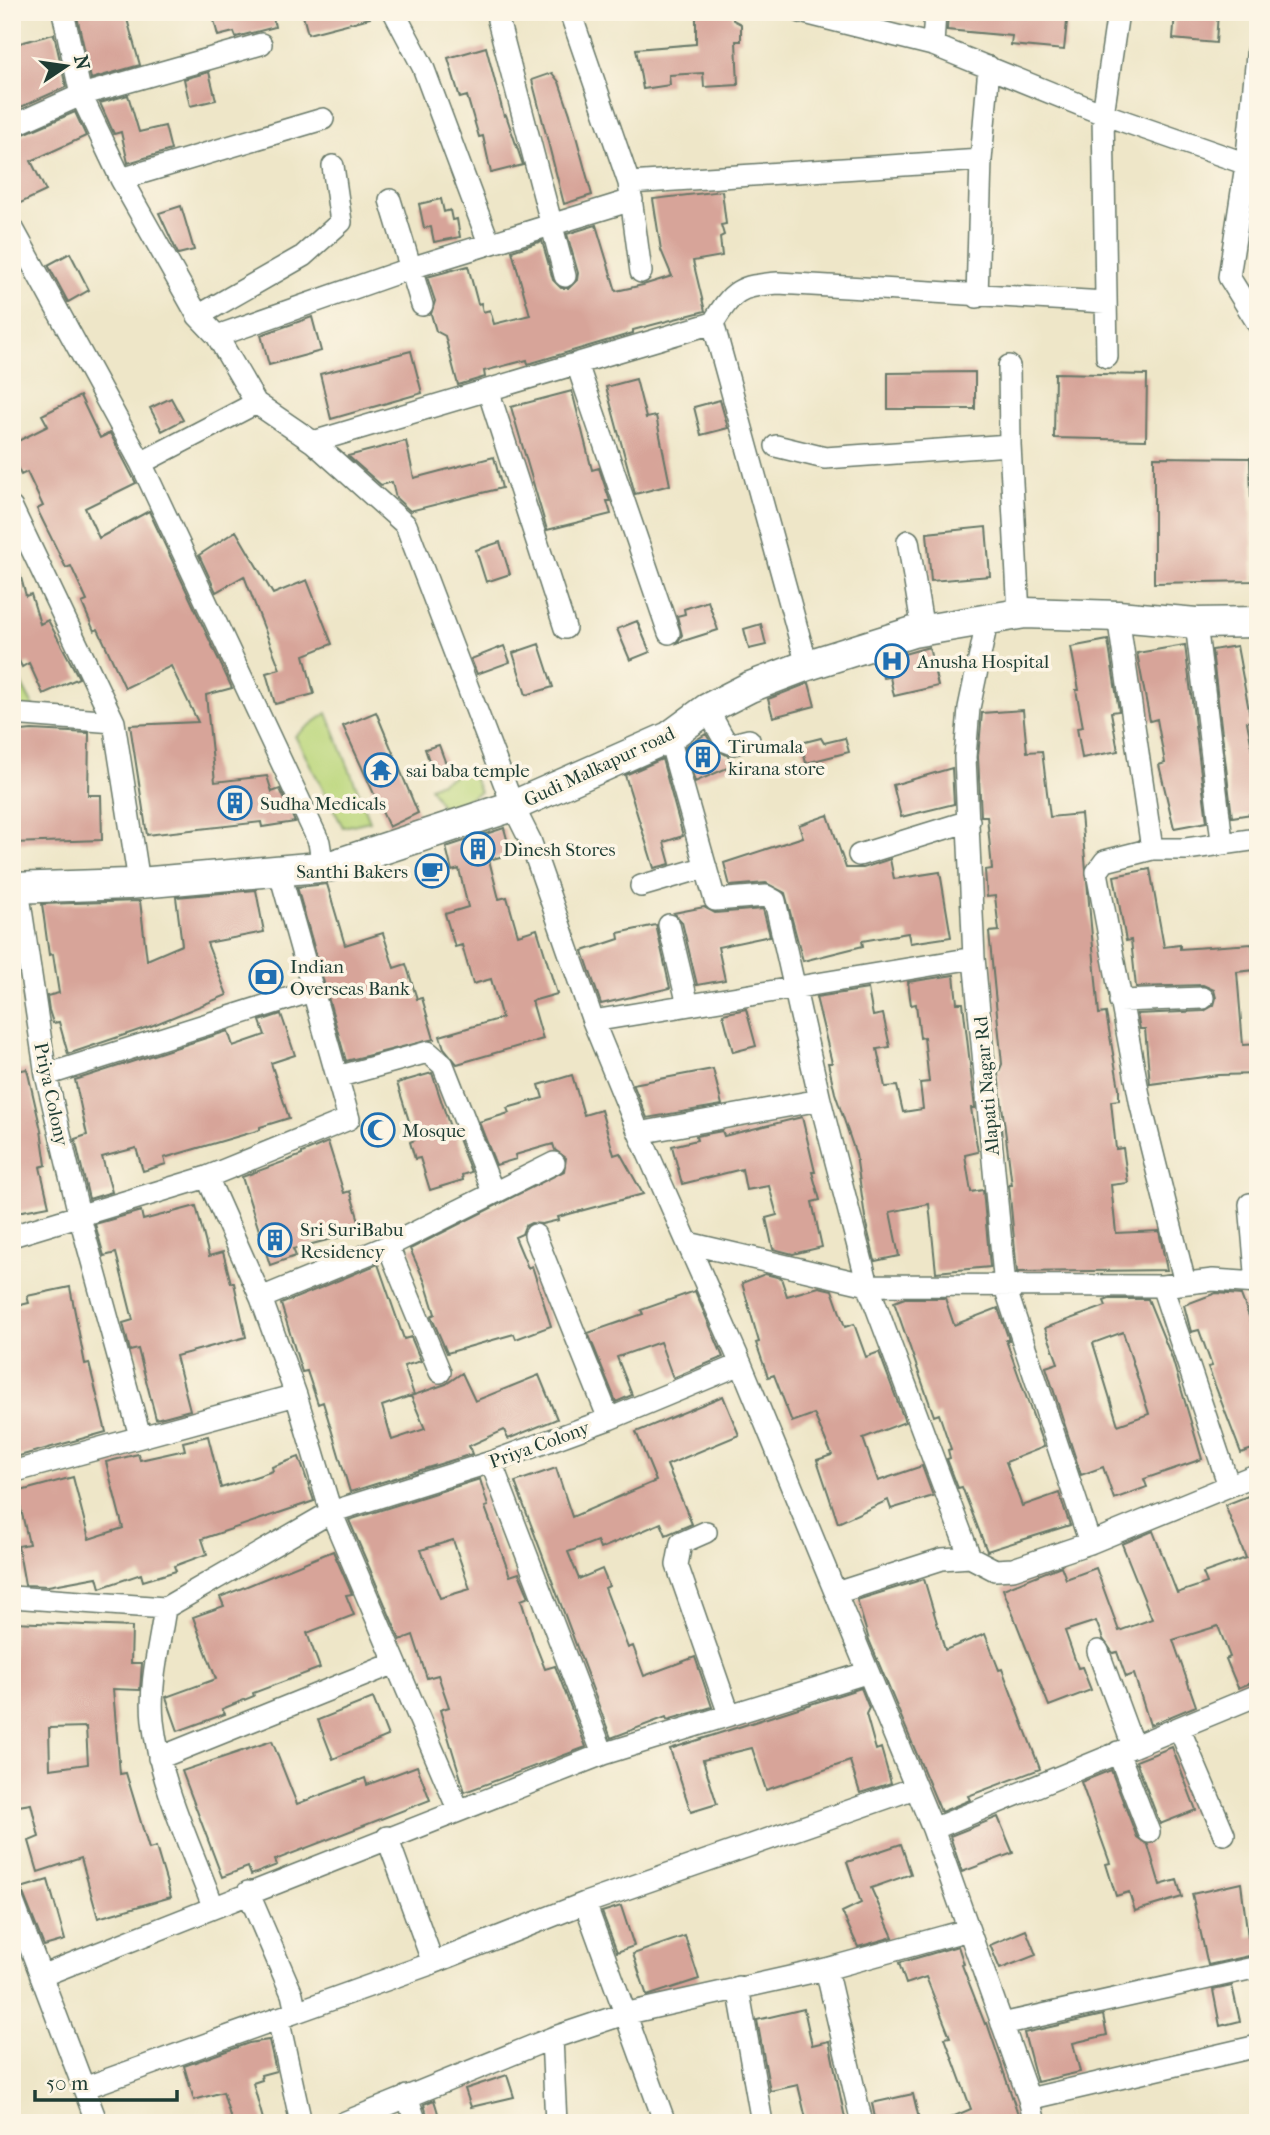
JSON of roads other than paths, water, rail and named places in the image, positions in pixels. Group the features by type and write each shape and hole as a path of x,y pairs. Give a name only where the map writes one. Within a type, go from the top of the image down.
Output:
{"street":[{"path":"63,12 81,94 121,179 198,316 217,336 256,402 313,442 407,525 513,806 530,840 593,1021 639,1133 741,1364 836,1593 866,1673 933,1829 1030,2099 1035,2123"},
{"path":"394,12 423,68 489,243"},
{"path":"570,12 630,192 641,272"},
{"path":"801,12 933,45 1103,114 1252,167"},
{"path":"933,45 935,12"},
{"path":"1107,357 1103,114 1118,12"},
{"path":"498,20 565,276"},
{"path":"12,126 81,94 261,44"},
{"path":"1258,46 1252,167 1229,277 1258,324"},
{"path":"977,297 981,160 989,67"},
{"path":"121,179 323,118"},
{"path":"217,336 411,268 552,225 630,192 981,160"},
{"path":"198,316 303,256 341,222 333,166"},
{"path":"390,200 422,305"},
{"path":"12,227 141,463 319,842 323,867"},
{"path":"313,442 713,323 728,299 744,286 778,284 1105,302"},
{"path":"713,323 807,665"},
{"path":"577,364 669,633"},
{"path":"1009,366 1010,445 1019,614"},
{"path":"488,390 565,628"},
{"path":"141,463 256,402"},
{"path":"776,446 825,458 1010,445"},
{"path":"12,508 114,722 139,882"},
{"path":"908,541 923,630"},
{"name":"Gudi Malkapur road","path":"15,889 323,867 417,840 513,806 669,737 707,709 750,687 807,665 923,630 988,617 1019,614 1118,616 1196,623 1258,622"},
{"path":"1118,616 1152,849"},
{"name":"Alapati Nagar Rd","path":"988,617 966,734 974,958 1005,1287 1090,1543"},
{"path":"1196,623 1222,842"},
{"path":"707,709 725,741 733,744 748,740"},
{"path":"12,714 114,722"},
{"path":"669,737 715,901 766,896 775,901 820,1100 868,1285 970,1557"},
{"path":"859,855 970,821"},
{"path":"1185,1283 1141,1106 1097,872 1105,861 1152,849 1186,849 1258,839"},
{"path":"641,886 706,867"},
{"path":"12,1236 207,1177 349,1119 279,870"},
{"name":"Priya Colony","path":"15,889 46,1075 79,1214 140,1436"},
{"path":"669,925 688,1005"},
{"path":"593,1021 974,958"},
{"path":"46,1075 312,991"},
{"path":"1120,1001 1203,998"},
{"path":"337,1077 428,1052 443,1065 493,1192"},
{"path":"639,1133 820,1100"},
{"path":"261,1297 388,1246 554,1163"},
{"path":"207,1177 261,1297 296,1395 331,1511 458,1809"},
{"path":"688,1243 868,1285 1162,1286 1213,1280 1258,1283 1251,1204"},
{"path":"535,1235 609,1419"},
{"path":"388,1246 440,1372"},
{"path":"1162,1286 1229,1486"},
{"name":"Priya Colony","path":"165,1608 331,1511 491,1462 609,1419 741,1364"},
{"path":"12,1472 296,1395"},
{"path":"491,1462 603,1754"},
{"path":"836,1593 942,1559 970,1557 995,1570 1013,1569 1090,1543 1258,1474"},
{"path":"706,1532 681,1543 677,1565 729,1714"},
{"path":"12,1597 165,1608 153,1685 153,1718 159,1758 213,1906"},
{"path":"1098,1651 1149,1832"},
{"path":"159,1758 395,1663"},
{"path":"41,1976 458,1809 603,1754 866,1673"},
{"path":"933,1829 1258,1695"},
{"path":"1179,1728 1224,1834"},
{"path":"84,2088 433,1963 585,1903 915,1788"},
{"path":"387,1838 433,1963"},
{"path":"248,1892 292,1994 287,2015 301,2123"},
{"path":"12,1899 97,2123"},
{"path":"585,1903 665,2123"},
{"path":"343,2123 552,2038 624,2014 826,1969 968,1930"},
{"path":"1002,2024 1258,1967"},
{"path":"826,1969 862,2123"},
{"path":"738,1987 761,2118"},
{"path":"552,2038 556,2123"},
{"path":"1030,2099 1258,2046"},
{"path":"407,2096 415,2123"}],"place":[{"name":"Anusha Hospital","path":"892,661"},
{"name":"Tirumala kirana store","path":"703,757"},
{"name":"sai baba temple","path":"381,770"},
{"name":"Sudha Medicals","path":"235,803"},
{"name":"Dinesh Stores","path":"478,849"},
{"name":"Santhi Bakers","path":"432,871"},
{"name":"Indian Overseas Bank","path":"266,977"},
{"name":"Mosque","path":"378,1130"},
{"name":"Sri SuriBabu Residency","path":"275,1240"}]}
